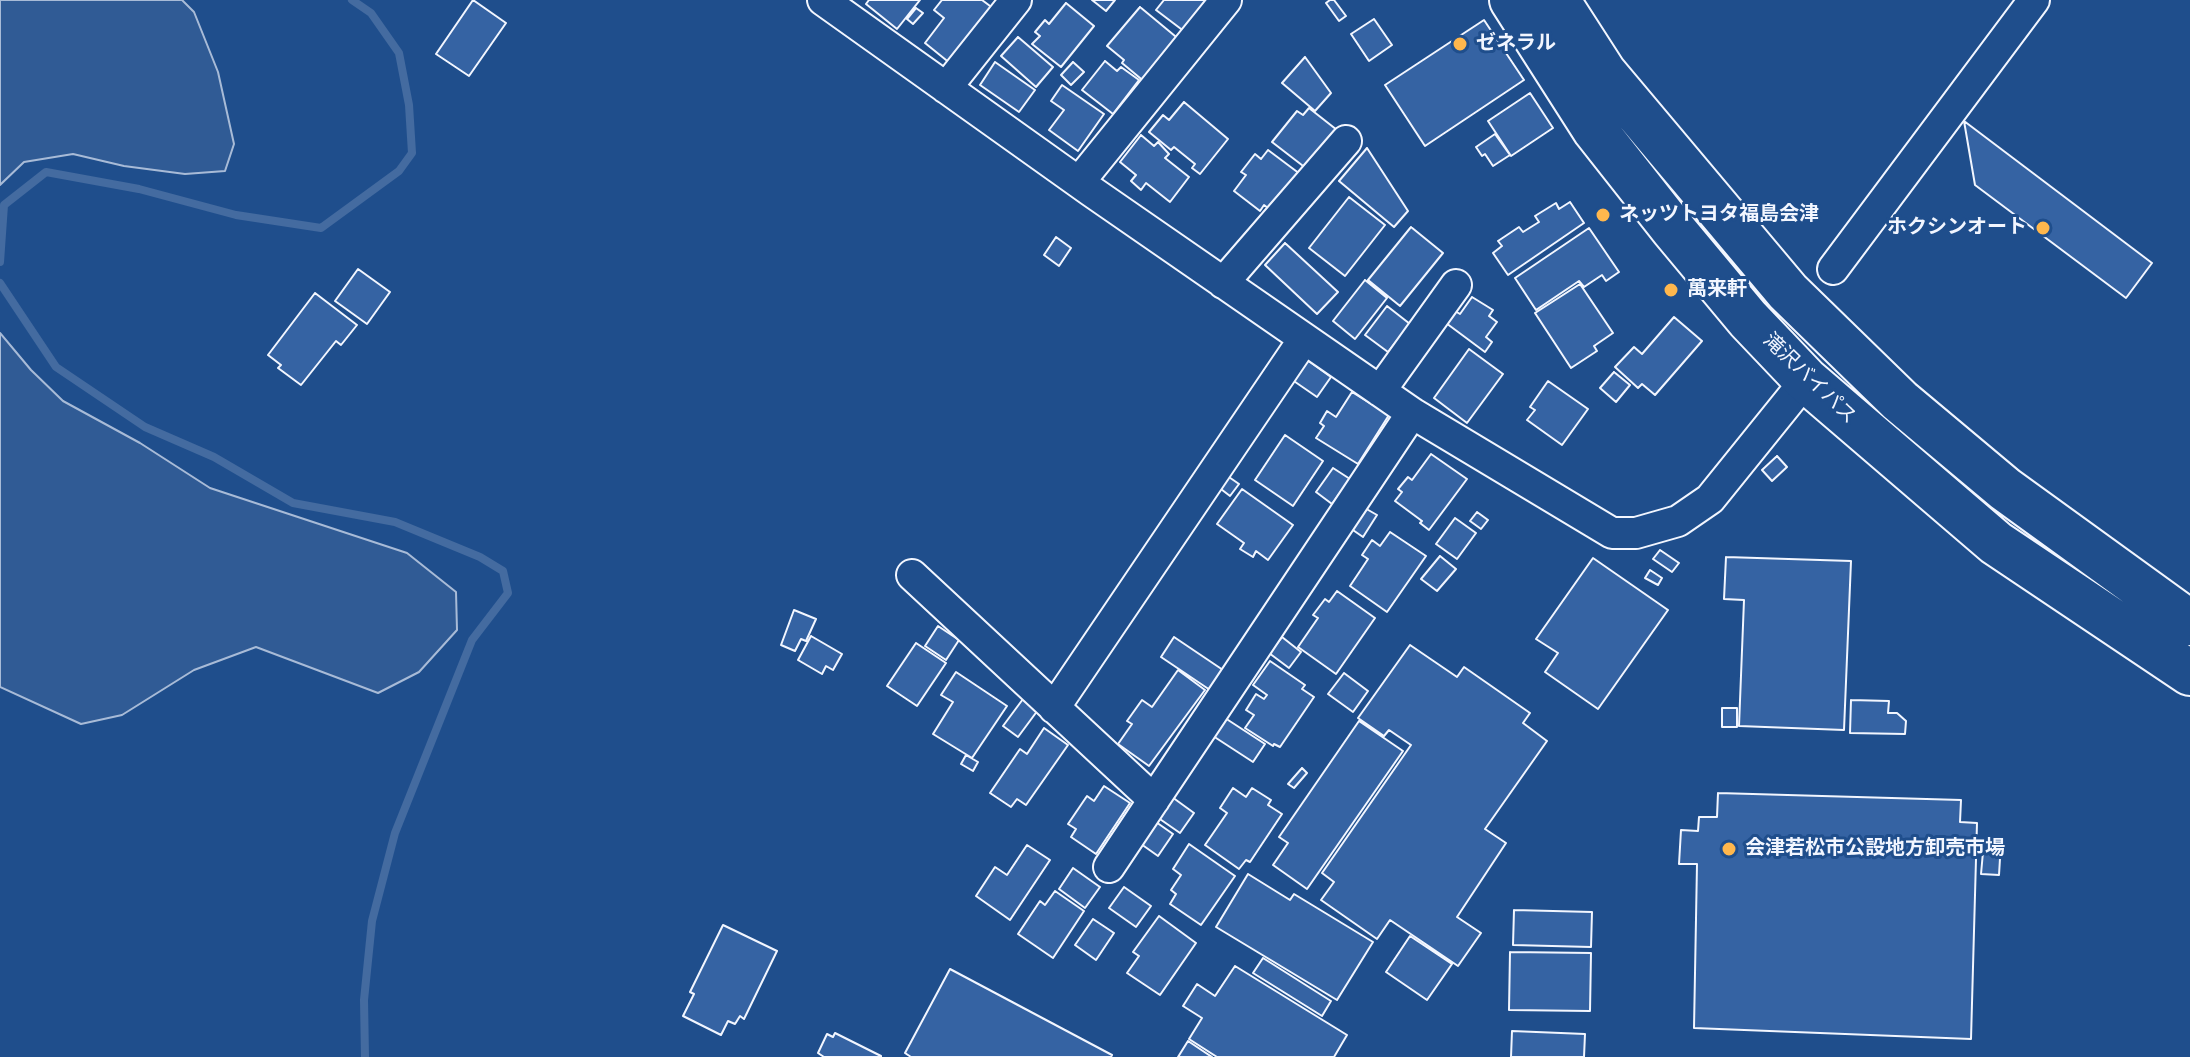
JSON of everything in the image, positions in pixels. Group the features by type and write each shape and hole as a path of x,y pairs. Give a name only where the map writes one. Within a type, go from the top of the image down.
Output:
{"highway":[{"name":"滝沢バイパス","path":"1512,0 1595,130 1748,319 1806,380 1996,543 2190,673"},
{"path":"1557,0 1604,73 1788,292 1900,401 2005,489 2190,623"}],"street":[{"path":"946,88 1016,0"},
{"path":"1079,182 1226,0"},
{"path":"1833,269 2034,0"},
{"path":"826,1 1079,182 1412,413 1612,533 1636,533 1678,521 1710,499 1806,380"},
{"path":"1223,283 1346,141"},
{"path":"1380,391 1456,285"},
{"path":"1054,708 1304,339"},
{"path":"1109,867 1412,413"},
{"path":"912,575 1154,800"}],"shaded area":[{"path":"0,0 182,0 194,12 218,72 234,144 225,171 185,174 124,166 73,154 24,162 0,185"},
{"path":"0,333 31,370 63,401 140,443 210,488 407,553 456,592 457,630 419,672 378,693 256,647 194,670 122,715 81,724 0,687"}],"building":[{"path":"473,0 506,23 469,76 436,54"},
{"path":"869,0 920,0 897,29 866,4"},
{"path":"942,0 982,0 994,9 951,64 925,43 944,18 934,10"},
{"path":"1092,0 1115,0 1106,11"},
{"path":"1164,0 1210,0 1185,32 1156,10"},
{"path":"1334,0 1346,16 1339,21 1326,3"},
{"path":"1066,3 1094,26 1061,67 1032,44 1040,36 1035,32 1045,20 1049,24"},
{"path":"1140,7 1181,41 1146,83 1107,46"},
{"path":"916,8 923,13 913,24 907,19"},
{"path":"1374,19 1392,45 1369,61 1351,34"},
{"path":"1484,20 1524,80 1425,146 1385,85"},
{"path":"1018,37 1053,67 1036,87 1001,56"},
{"path":"1305,57 1331,93 1315,111 1282,83"},
{"path":"1105,61 1117,71 1121,67 1139,80 1113,114 1082,90"},
{"path":"995,62 1035,90 1019,112 980,85"},
{"path":"1073,62 1084,72 1071,85 1061,75"},
{"path":"1062,85 1104,114 1078,151 1049,130 1064,110 1051,101"},
{"path":"1530,93 1553,128 1511,156 1488,121"},
{"path":"1184,102 1228,139 1200,174 1192,168 1195,164 1149,132 1163,115 1169,120"},
{"path":"1309,108 1337,130 1307,169 1272,142 1297,111 1303,115"},
{"path":"1964,121 2152,263 2126,298 1975,185"},
{"path":"1495,134 1510,155 1493,166 1476,147"},
{"path":"1141,135 1154,146 1158,142 1169,154 1165,158 1189,177 1170,202 1146,183 1141,190 1131,181 1136,175 1120,162"},
{"path":"1367,148 1408,211 1394,227 1339,181"},
{"path":"1268,150 1300,174 1272,211 1264,205 1260,211 1234,191 1246,175 1241,172 1255,154 1261,159"},
{"path":"1349,197 1385,225 1345,276 1309,248"},
{"path":"1570,202 1584,223 1508,275 1493,253 1502,246 1498,241 1519,227 1523,232 1539,222 1535,216 1556,203 1559,209"},
{"path":"1411,227 1443,253 1400,306 1368,280"},
{"path":"1589,228 1619,272 1606,281 1602,275 1584,287 1579,281 1536,310 1515,278"},
{"path":"1056,237 1071,248 1059,266 1044,255"},
{"path":"1285,243 1338,292 1317,314 1265,265"},
{"path":"358,269 390,292 367,324 335,301"},
{"path":"1365,280 1387,298 1355,339 1333,321"},
{"path":"1580,284 1613,333 1594,346 1597,351 1571,368 1535,313"},
{"path":"315,293 357,325 341,345 336,341 301,385 278,368 281,365 268,355"},
{"path":"1472,297 1493,310 1489,316 1497,322 1486,337 1492,342 1485,352 1446,323 1455,311 1460,314"},
{"path":"1387,306 1410,324 1388,352 1365,335"},
{"path":"1674,317 1702,341 1655,395 1642,384 1638,388 1615,367 1634,347 1642,354"},
{"path":"1469,349 1503,374 1467,423 1434,398"},
{"path":"1303,357 1331,377 1317,397 1288,377"},
{"path":"1614,372 1630,385 1616,402 1600,388"},
{"path":"1548,381 1588,409 1562,445 1527,420 1535,410 1530,407"},
{"path":"1352,392 1389,415 1358,464 1316,438 1324,426 1320,423 1327,411 1336,417"},
{"path":"1285,435 1323,461 1293,506 1255,480"},
{"path":"1431,454 1467,479 1429,530 1395,501 1402,492 1398,489 1408,477 1412,480"},
{"path":"1777,456 1787,467 1772,481 1762,470"},
{"path":"1333,468 1350,479 1332,504 1316,492"},
{"path":"1226,475 1239,484 1230,496 1217,486"},
{"path":"1242,489 1293,525 1268,560 1256,551 1253,557 1240,549 1244,543 1217,524"},
{"path":"1363,507 1377,515 1363,537 1350,528"},
{"path":"1477,512 1488,520 1481,529 1470,521"},
{"path":"1455,518 1476,533 1457,559 1436,544"},
{"path":"1390,532 1426,556 1387,612 1350,586 1368,559 1362,555 1372,540 1380,546"},
{"path":"1660,550 1679,563 1672,572 1653,559"},
{"path":"1440,556 1456,569 1437,591 1421,579"},
{"path":"1726,557 1851,561 1844,730 1739,726 1744,600 1724,599"},
{"path":"1593,558 1668,610 1598,709 1545,672 1558,653 1536,639"},
{"path":"1650,570 1662,578 1658,585 1645,578"},
{"path":"1337,591 1375,618 1336,674 1298,647 1318,618 1313,615 1325,599 1329,602"},
{"path":"794,610 816,619 806,641 801,639 795,651 781,645"},
{"path":"938,626 959,640 946,660 925,646"},
{"path":"811,636 842,654 833,670 826,666 822,674 798,660"},
{"path":"1174,637 1223,670 1210,690 1161,657"},
{"path":"1282,637 1301,652 1289,668 1269,653"},
{"path":"916,643 946,663 917,706 887,686"},
{"path":"1410,645 1457,677 1464,667 1530,713 1523,723 1547,741 1485,829 1506,843 1457,917 1481,933 1458,966 1390,920 1377,939 1321,900 1334,882 1322,873 1411,745 1389,730 1384,736 1358,718"},
{"path":"1270,661 1305,685 1302,689 1314,697 1280,747 1273,746 1245,728 1254,715 1246,710 1256,694 1264,699 1267,695 1253,685"},
{"path":"1178,670 1205,690 1149,766 1118,744 1132,724 1127,721 1142,700 1152,707"},
{"path":"956,672 1007,706 972,758 933,734 953,702 941,695"},
{"path":"1344,673 1368,691 1353,712 1328,694"},
{"path":"1023,699 1038,710 1018,737 1003,726"},
{"path":"1851,700 1889,701 1888,713 1897,713 1906,721 1905,734 1850,733"},
{"path":"1722,708 1737,708 1737,727 1722,727"},
{"path":"1225,718 1265,744 1253,762 1213,736"},
{"path":"1359,721 1403,751 1307,889 1273,865 1288,843 1279,837"},
{"path":"1044,728 1068,745 1026,805 1017,799 1011,807 990,793 1020,749 1027,754"},
{"path":"966,755 978,762 973,771 961,764"},
{"path":"1302,768 1307,773 1294,788 1288,784"},
{"path":"1104,786 1130,803 1096,854 1071,837 1076,829 1068,824 1087,796 1094,801"},
{"path":"1233,788 1246,797 1252,788 1271,800 1268,805 1282,814 1250,862 1246,860 1239,869 1205,845 1227,813 1220,808"},
{"path":"1718,793 1961,800 1960,822 1977,823 1971,1039 1694,1028 1697,864 1679,864 1681,830 1698,831 1699,817 1717,817"},
{"path":"1172,797 1194,813 1180,833 1157,817"},
{"path":"1156,822 1173,834 1158,856 1141,844"},
{"path":"1984,841 2001,842 1999,875 1981,874"},
{"path":"1189,844 1235,876 1201,925 1170,904 1176,894 1171,890 1181,875 1173,869"},
{"path":"1027,845 1050,860 1010,920 976,896 995,867 1007,875"},
{"path":"1073,868 1100,887 1085,908 1059,889"},
{"path":"1248,874 1290,900 1294,894 1373,942 1337,1000 1216,927"},
{"path":"1124,887 1151,906 1136,927 1109,908"},
{"path":"1055,891 1084,911 1053,958 1018,934 1040,901 1045,905"},
{"path":"1514,910 1592,912 1591,947 1513,945"},
{"path":"1159,916 1196,943 1160,995 1127,973 1139,956 1133,952"},
{"path":"1093,919 1114,933 1096,960 1075,945"},
{"path":"723,925 777,951 744,1019 740,1016 735,1024 728,1021 721,1035 683,1016 694,994 690,992"},
{"path":"1410,936 1452,964 1427,1000 1386,972"},
{"path":"1510,952 1591,953 1590,1011 1509,1010"},
{"path":"1263,958 1331,1001 1322,1016 1253,973"},
{"path":"1235,966 1347,1035 1334,1057 1217,1057 1189,1039 1202,1018 1183,1006 1197,984 1215,996"},
{"path":"950,969 1111,1057 911,1057 905,1053"},
{"path":"1512,1031 1585,1034 1584,1057 1511,1057"},
{"path":"835,1033 881,1057 824,1057 818,1053 827,1034 833,1037"},
{"path":"1188,1041 1212,1057 1178,1057"}],"waterway":[{"path":"0,262 4,205 46,172 139,189 236,215 321,228 399,171 412,153 409,105 399,53 371,13 352,0"},
{"path":"0,283 56,367 145,427 214,457 293,503 395,522 480,557 503,571 508,593 472,640 395,833 372,921 364,1000 365,1057"}],"place":[{"name":"ゼネラル","path":"1460,44"},
{"name":"ネッツトヨタ福島会津","path":"1603,215"},
{"name":"ホクシンオート","path":"2043,228"},
{"name":"萬来軒","path":"1671,290"},
{"name":"会津若松市公設地方卸売市場","path":"1729,849"}]}
